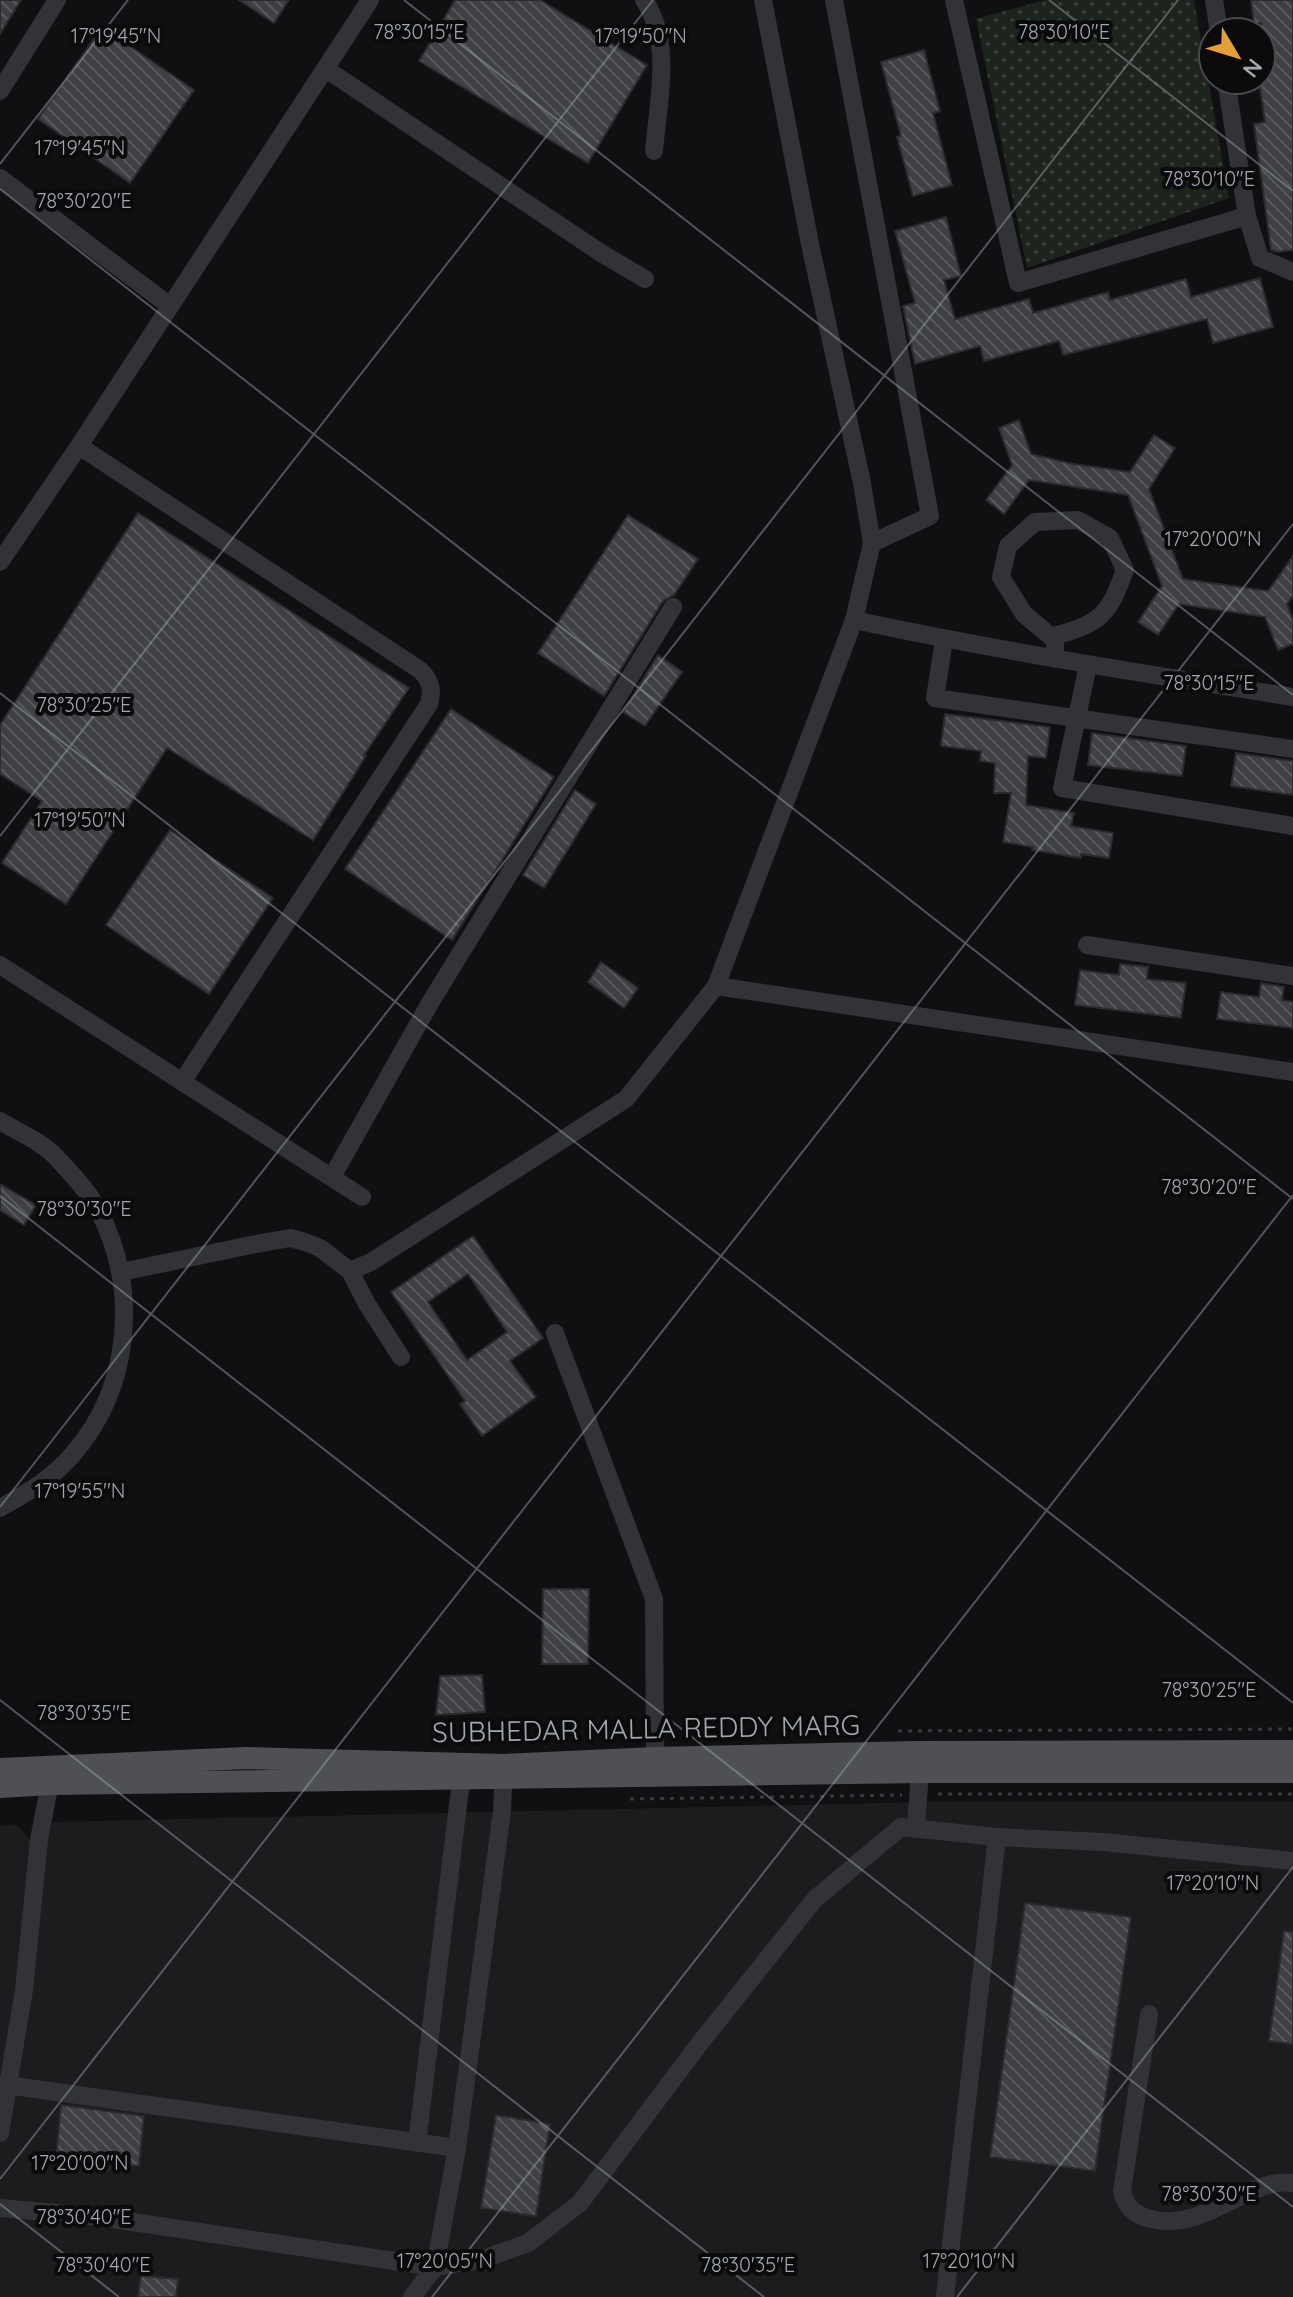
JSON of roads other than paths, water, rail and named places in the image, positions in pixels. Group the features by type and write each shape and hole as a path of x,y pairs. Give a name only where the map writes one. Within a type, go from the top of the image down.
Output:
{"main road":[{"name":"SUBHEDAR MALLA REDDY MARG","path":"504,1772 655,1758 933,1752 1293,1751"},
{"name":"SUBHEDAR MALLA REDDY MARG","path":"0,1769 51,1776 462,1771 920,1783 1293,1772"},
{"name":"SUBHEDAR MALLA REDDY MARG","path":"0,1787 51,1776"}],"lane":[{"path":"0,91 57,0"},
{"path":"0,562 370,0"},
{"path":"644,0 654,15 662,44 654,151"},
{"path":"350,1271 371,1262 626,1099 716,986 854,620 872,543 763,0"},
{"path":"834,0 930,516 872,543"},
{"path":"954,0 1018,283 1247,216"},
{"path":"326,69 601,253 645,279"},
{"path":"1228,96 1247,216 1260,258 1293,272"},
{"path":"0,178 170,306"},
{"path":"79,446 420,670 429,679 432,692 429,704 182,1082"},
{"path":"1055,640 1024,614 1001,577 1008,546 1035,522 1078,520 1110,538 1125,570 1112,605 1086,627 1055,636 1055,640 1055,659"},
{"path":"332,1177 430,1003 673,607"},
{"path":"854,620 944,640 1293,697"},
{"path":"944,640 935,698 1293,749"},
{"path":"1088,665 1062,788 1293,826"},
{"path":"1087,945 1293,976"},
{"path":"0,965 362,1197"},
{"path":"716,986 1293,1072"},
{"path":"0,1121 54,1155 97,1208 121,1272 126,1320 119,1369 101,1414 73,1455 37,1488 0,1508"},
{"path":"121,1272 290,1238 320,1248 350,1271 401,1357"},
{"path":"555,1333 654,1599 655,1758"},
{"path":"417,2143 462,1771"},
{"path":"412,2297 435,2267 457,2148 504,1772"},
{"path":"0,2133 24,1990 39,1840 51,1776"},
{"path":"916,1828 920,1783"},
{"path":"0,2208 99,2217 435,2267 483,2259 528,2243 580,2203 700,2043 815,1899 901,1827 997,1837 1103,1842 1293,1861"},
{"path":"945,2297 997,1837"},
{"path":"1149,2014 1122,2191 1124,2202 1132,2211 1156,2220 1177,2222 1212,2212 1268,2185 1293,2183"},
{"path":"6,2085 457,2148"}]}
